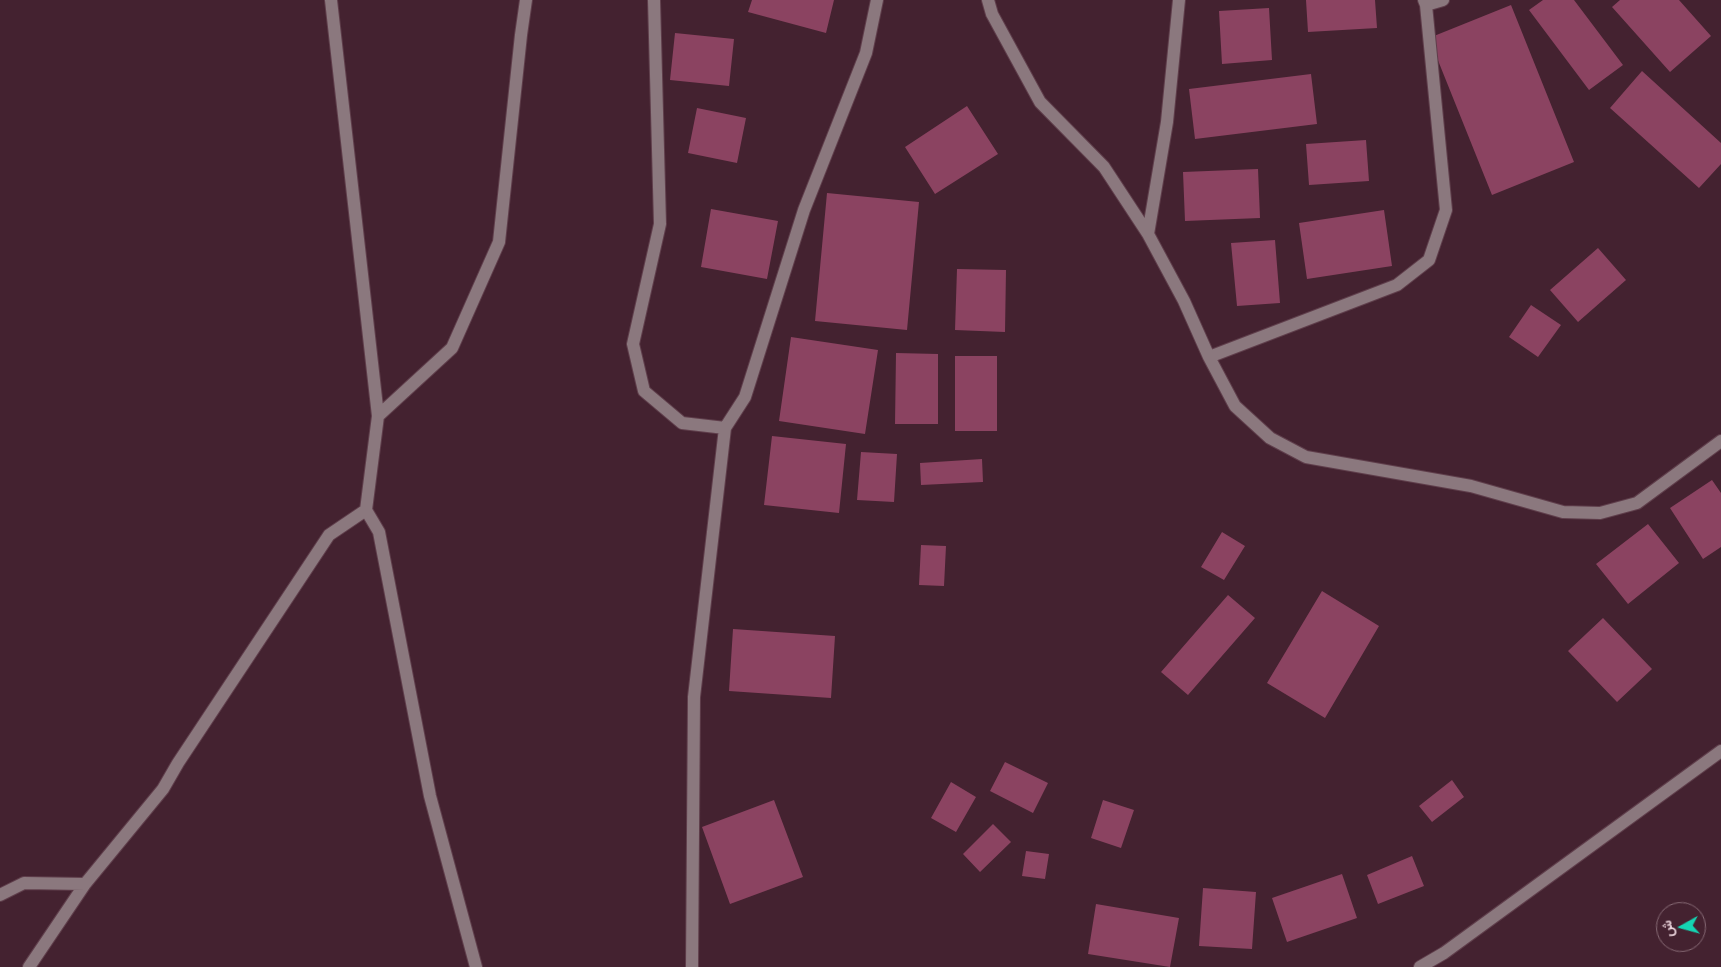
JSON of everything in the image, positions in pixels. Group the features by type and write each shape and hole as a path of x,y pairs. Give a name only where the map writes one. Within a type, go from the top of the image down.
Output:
{"street":[{"path":"331,0 378,416 366,510 379,532 430,796 476,967"},
{"path":"378,416 452,348 499,242 526,0"},
{"path":"654,0 660,224 633,344 644,391 682,423 725,428"},
{"path":"692,967 694,698 725,428 745,397 804,210 866,53 877,0"},
{"path":"988,0 992,14 1040,102 1104,167 1148,234 1184,301 1209,357 1235,406 1270,438 1306,457 1471,486 1562,512 1600,513 1637,503 1721,441"},
{"path":"1148,234 1167,122 1180,0"},
{"path":"1209,357 1398,285 1429,260 1446,210 1425,3 1443,0"},
{"path":"29,967 85,884 163,789 178,763 329,535 366,510"},
{"path":"1420,967 1444,953 1721,751"},
{"path":"0,895 24,883 85,884"}],"building":[{"path":"752,0 834,0 826,33 748,12"},
{"path":"1306,0 1375,0 1377,28 1308,32"},
{"path":"1543,0 1574,0 1623,65 1589,90 1529,10"},
{"path":"1620,0 1679,0 1711,36 1670,72 1612,7"},
{"path":"1511,5 1574,162 1492,195 1429,38"},
{"path":"1269,8 1272,60 1222,64 1219,11"},
{"path":"675,33 734,39 729,86 670,80"},
{"path":"1642,71 1721,143 1721,164 1699,188 1610,108"},
{"path":"1311,74 1317,124 1195,139 1189,89"},
{"path":"967,106 998,154 935,194 905,147"},
{"path":"697,108 746,118 737,163 688,153"},
{"path":"1366,140 1369,181 1309,185 1306,144"},
{"path":"1258,169 1260,218 1185,221 1183,172"},
{"path":"827,193 919,202 907,330 815,321"},
{"path":"711,209 778,221 767,279 701,267"},
{"path":"1384,210 1392,266 1307,279 1299,223"},
{"path":"1275,240 1280,303 1237,306 1231,243"},
{"path":"1598,248 1626,280 1578,322 1550,290"},
{"path":"957,269 1006,270 1005,332 955,330"},
{"path":"1531,305 1561,325 1538,357 1509,337"},
{"path":"791,337 878,350 865,434 779,421"},
{"path":"896,353 938,354 938,424 895,424"},
{"path":"955,356 997,356 997,431 955,431"},
{"path":"772,436 846,444 839,513 764,505"},
{"path":"861,452 897,454 894,502 857,500"},
{"path":"982,459 983,482 921,485 920,463"},
{"path":"1712,480 1721,493 1721,547 1703,559 1670,508"},
{"path":"1648,524 1679,563 1628,604 1596,564"},
{"path":"1222,532 1245,546 1224,580 1201,567"},
{"path":"921,545 946,546 944,586 919,585"},
{"path":"1322,591 1379,626 1325,718 1267,683"},
{"path":"1228,595 1255,618 1188,695 1161,672"},
{"path":"1603,618 1652,669 1617,702 1568,651"},
{"path":"733,629 835,636 831,698 729,691"},
{"path":"1005,762 1048,783 1033,813 990,791"},
{"path":"1452,780 1464,797 1432,822 1419,806"},
{"path":"951,782 976,797 956,832 931,818"},
{"path":"774,800 803,877 730,904 702,827"},
{"path":"1103,800 1134,810 1121,848 1091,838"},
{"path":"993,824 1011,842 980,872 963,854"},
{"path":"1026,851 1049,854 1045,879 1022,876"},
{"path":"1412,856 1424,886 1378,904 1367,875"},
{"path":"1342,874 1357,918 1287,942 1272,898"},
{"path":"1203,888 1256,892 1252,949 1199,946"},
{"path":"1096,904 1179,918 1170,967 1088,954"}]}
